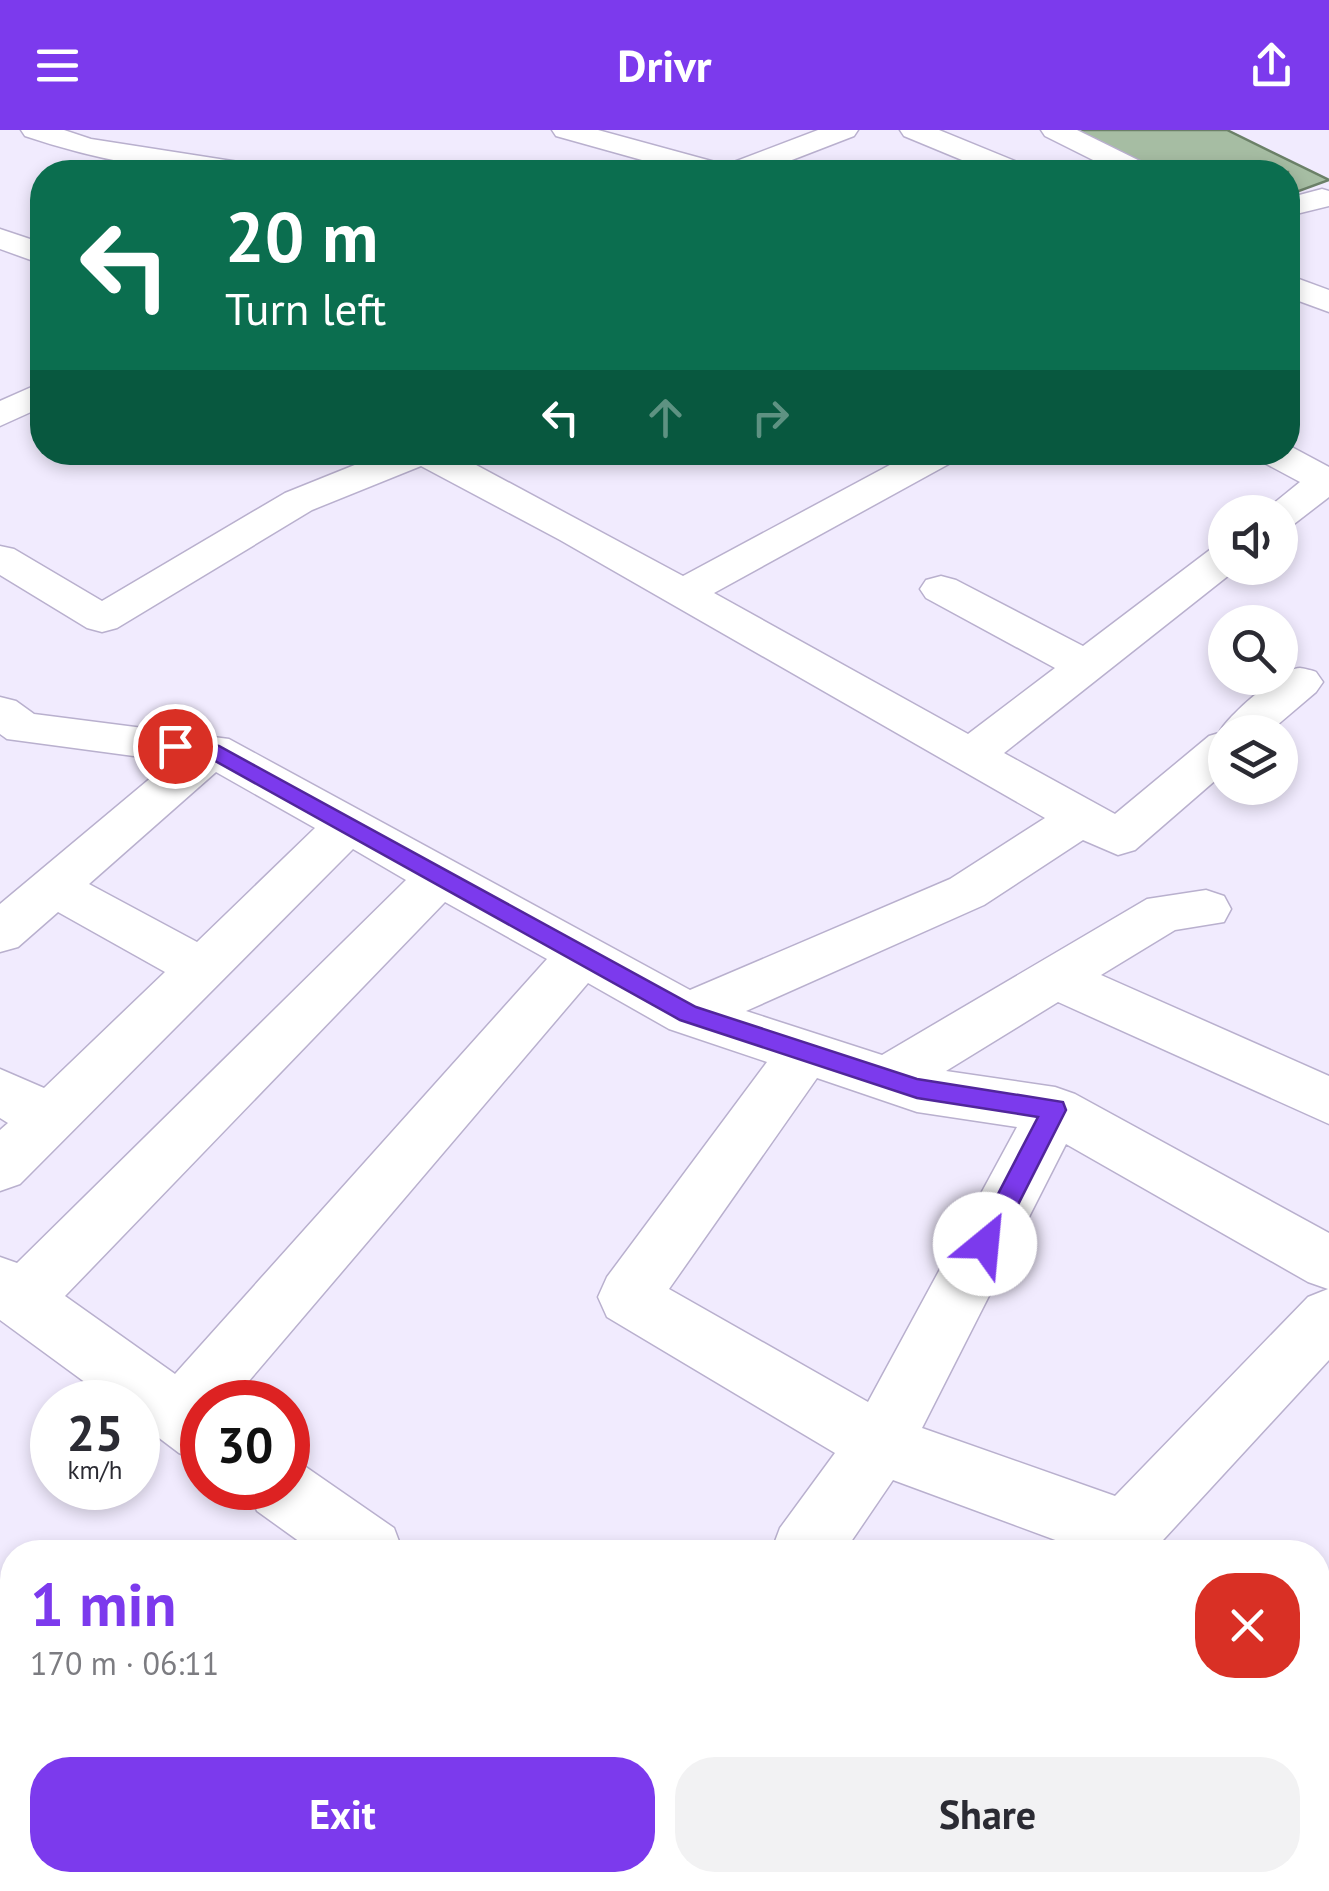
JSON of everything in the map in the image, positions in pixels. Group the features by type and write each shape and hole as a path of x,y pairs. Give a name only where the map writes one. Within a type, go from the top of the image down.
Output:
{"street":[{"path":"35,130 86,148 166,160"},
{"path":"767,160 844,130"},
{"path":"914,130 983,160"},
{"path":"1055,130 1114,160"},
{"path":"575,131 675,160"},
{"path":"1300,204 1322,198"},
{"path":"0,238 30,249"},
{"path":"0,415 30,399"},
{"path":"2,561 102,619 248,528 379,465"},
{"path":"447,465 1118,838 1208,761"},
{"path":"683,593 919,465"},
{"path":"1298,502 1328,479 1299,465"},
{"path":"971,755 1208,571"},
{"path":"941,589 1086,666"},
{"path":"1267,715 1320,679"},
{"path":"8,728 212,750 688,1014 917,1088 1054,1110 1329,1263"},
{"path":"0,933 212,750"},
{"path":"688,1014 967,892 1082,818"},
{"path":"0,1167 348,826"},
{"path":"180,1415 11,1292 440,876"},
{"path":"54,887 202,969"},
{"path":"887,1079 1166,912 1206,909"},
{"path":"227,1380 581,954"},
{"path":"1056,978 1329,1101"},
{"path":"805,1052 628,1297 880,1444 1126,1533 1329,1317"},
{"path":"0,1092 50,1118"},
{"path":"812,1540 880,1444 1054,1110"},
{"path":"310,1509 353,1540"}],"building":[{"path":"1074,130 1227,130 1288,160 1130,160"},
{"path":"1300,166 1329,180 1300,191"}],"route":[{"path":"175,746 212,750 688,1014 917,1088 1054,1110 985,1244"}]}
